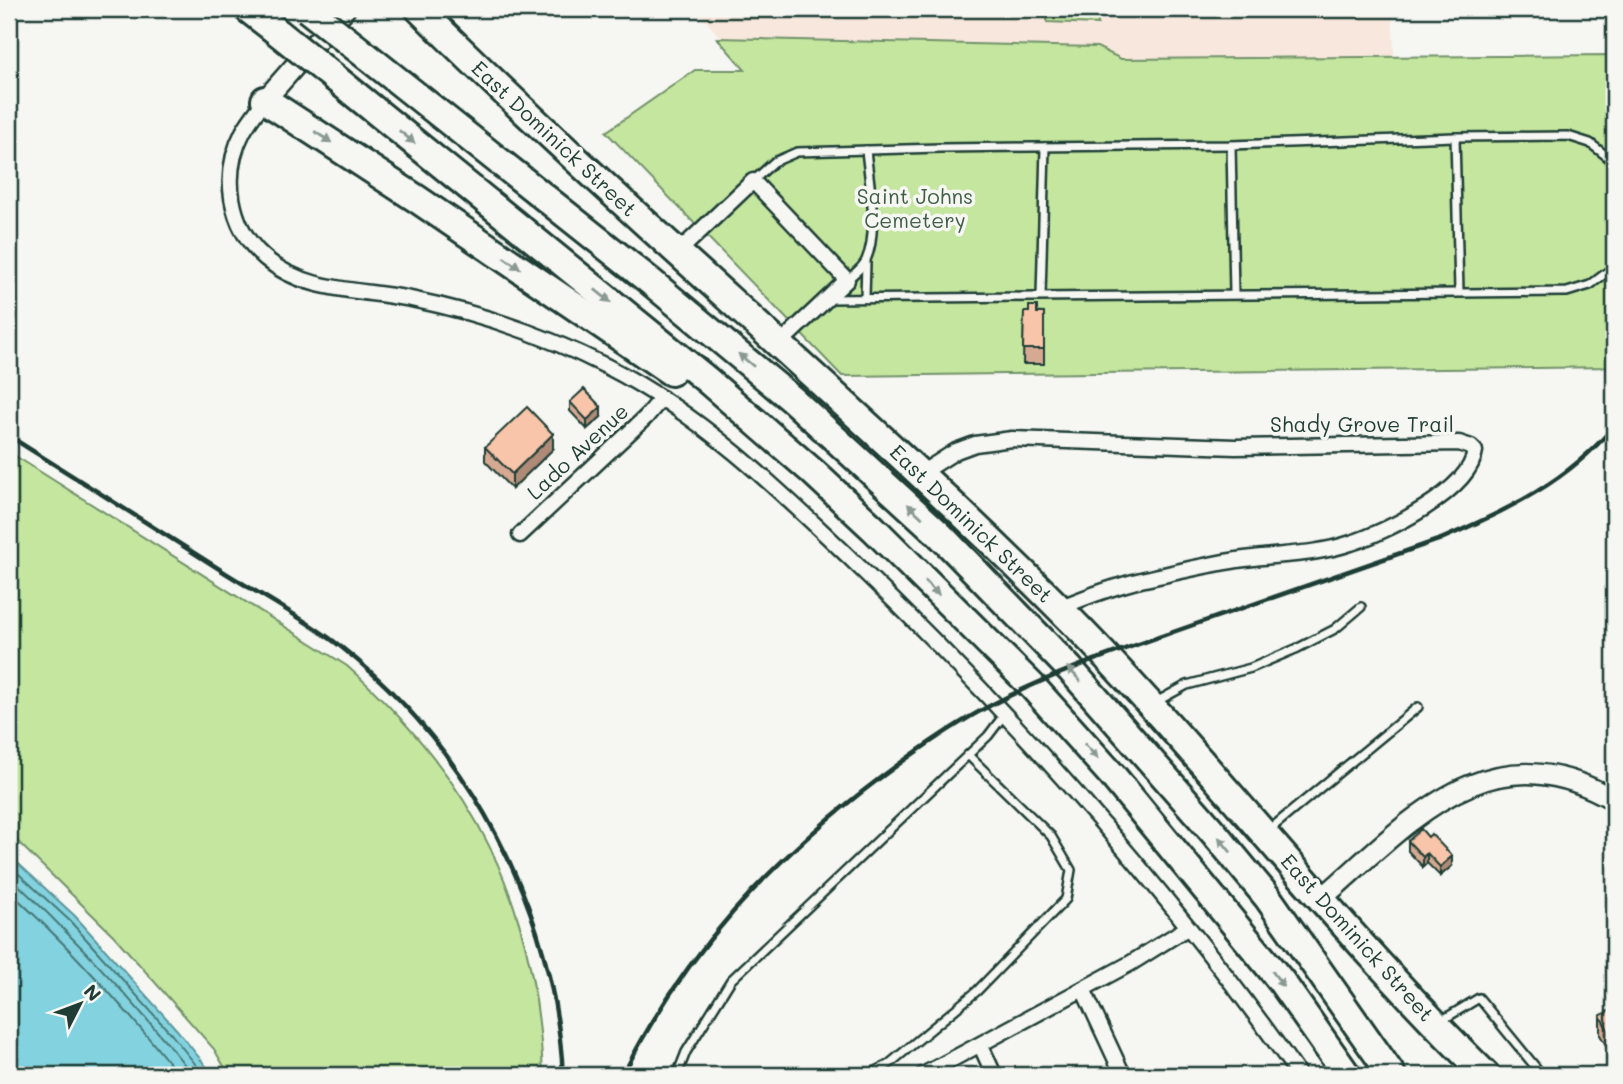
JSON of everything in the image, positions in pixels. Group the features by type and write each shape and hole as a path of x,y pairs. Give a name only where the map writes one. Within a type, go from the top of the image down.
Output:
{"highway":[{"path":"248,9 707,380 874,529 1032,686 1112,775 1281,981 1347,1075"},
{"path":"307,9 651,282 793,400 890,487 1007,602 1070,669 1268,898 1391,1075"},
{"name":"East Dominick Street","path":"419,9 492,82 677,253 950,499 1059,608 1150,705 1320,900 1486,1075"},
{"path":"265,100 616,333 813,472"},
{"path":"1348,1011 1407,1075"}],"main road":[{"path":"265,100 345,9"},
{"path":"1320,900 1429,806 1461,788 1488,779 1546,775 1592,787 1614,800"}],"street":[{"path":"265,100 244,131 234,156 230,185 235,214 246,237 263,257 285,273 311,282 410,299 529,331 610,368 662,397 714,435 777,488 891,598 1004,715 1126,851 1300,1075"},
{"path":"677,253 753,181 847,280 778,345"},
{"name":"Lado Avenue","path":"520,536 646,417 662,397"},
{"name":"Shady Grove Trail","path":"920,474 956,451 975,444 1012,439 1235,447 1459,443 1475,451 1474,463 1461,481 1437,500 1388,527 1351,543 1309,554 1244,559 1146,579 1103,590 1059,608"},
{"path":"923,1075 981,1046 1187,928"},
{"path":"1083,989 1122,1075"},
{"path":"981,1046 994,1075"}],"lane":[{"path":"753,181 774,162 788,154 866,150 1231,145 1455,137 1568,136 1590,144 1614,162"},
{"path":"1455,137 1458,291"},
{"path":"1231,145 1234,293"},
{"path":"1041,296 1045,147"},
{"path":"865,298 866,262 872,221 866,150"},
{"path":"847,280 866,262"},
{"path":"827,299 1234,293 1567,292 1590,285 1614,267"},
{"path":"1150,705 1187,685 1251,668 1298,648 1335,629 1361,607"},
{"path":"1263,835 1418,707"},
{"path":"677,1075 685,1052 731,980 988,736 1004,715"},
{"path":"868,1075 888,1065 978,990 1066,899 1071,870 1051,836 968,755"},
{"path":"1436,1024 1479,998 1542,1075"}],"shaded area":[{"path":"695,9 1392,9 1394,57 1121,59 1097,47 721,38"}],"green space":[{"path":"1047,9 1097,9 1098,24 1047,22"},
{"name":"Saint Johns Cemetery","path":"717,38 1097,47 1121,59 1614,55 1614,367 842,376 606,132 695,70 745,70"},
{"path":"9,452 347,666 392,709 431,754 463,800 490,848 512,900 527,954 538,1012 543,1075 229,1075 214,1049 114,936 9,833"}],"water":[{"path":"9,855 75,916 177,1030 213,1075 9,1075"}],"building":[{"path":"1029,306 1037,306 1037,313 1044,313 1044,349 1023,349 1024,312 1029,312"},
{"path":"584,389 601,407 587,420 570,402"},
{"path":"527,407 553,434 512,474 485,447"},
{"path":"1421,829 1428,837 1431,834 1452,856 1440,867 1427,853 1423,857 1408,841"},
{"path":"1614,1008 1614,1040 1600,1016"}],"railway":[{"path":"623,1075 674,988 703,949 767,876 840,810 936,738 995,703 1069,670 1441,539 1465,528 1557,479 1614,426"},
{"path":"9,436 326,636 387,687 429,733 466,783 497,837 523,893 543,952 556,1013 563,1075"}]}
